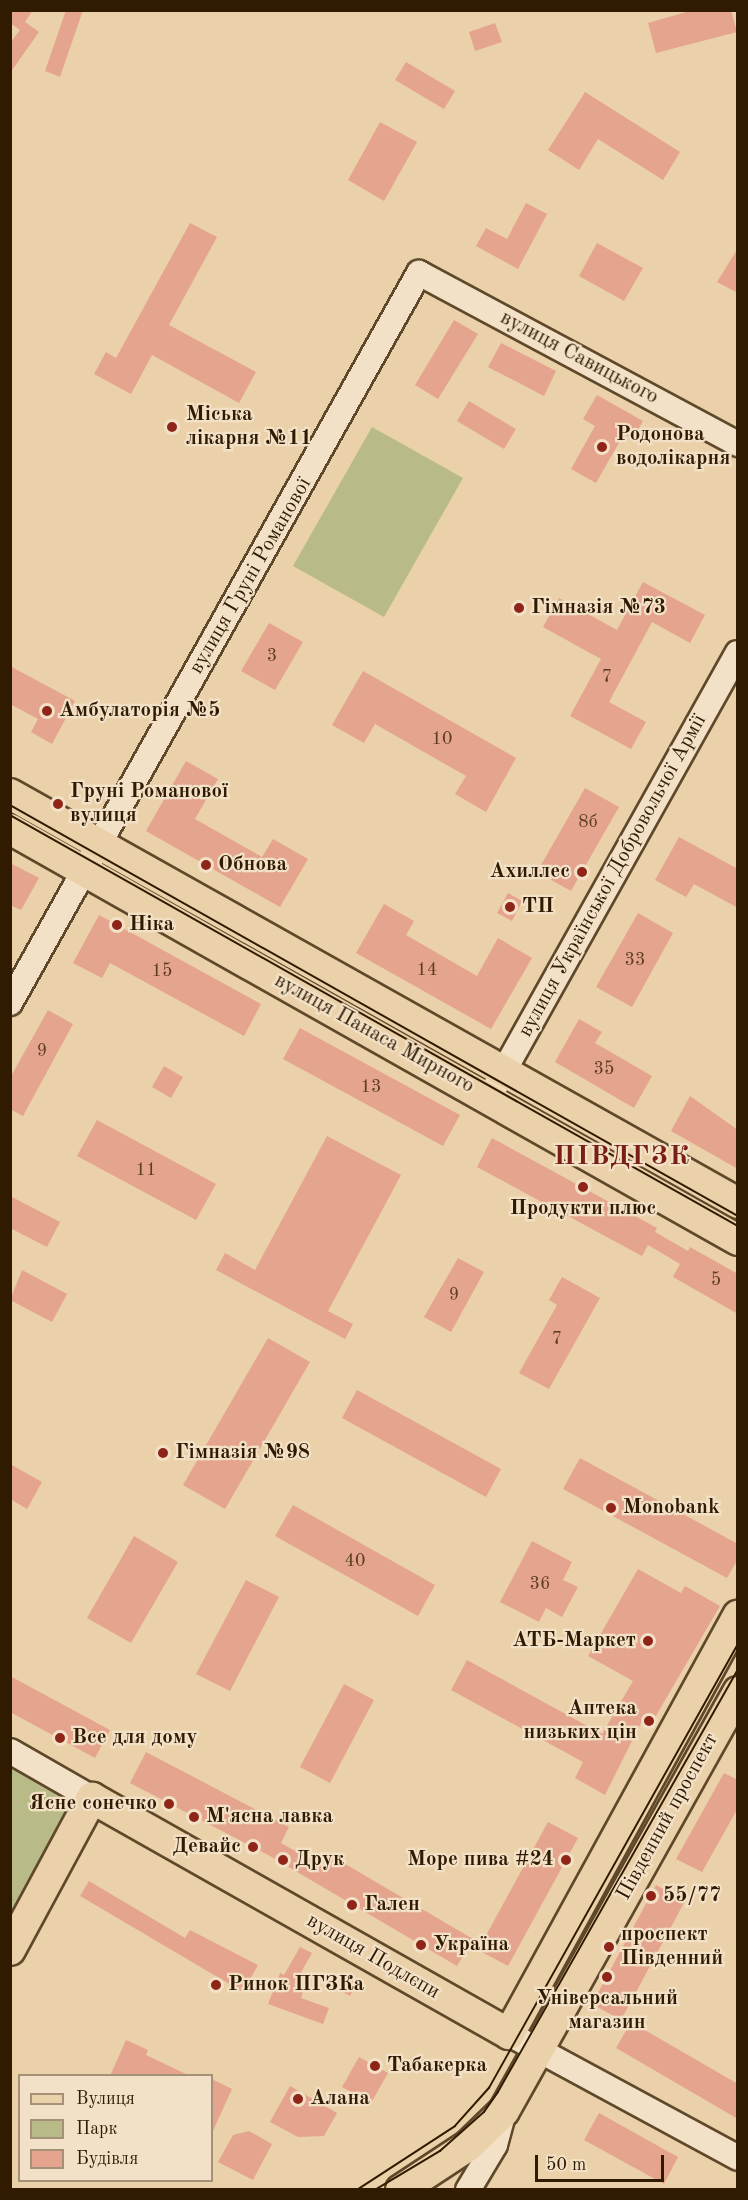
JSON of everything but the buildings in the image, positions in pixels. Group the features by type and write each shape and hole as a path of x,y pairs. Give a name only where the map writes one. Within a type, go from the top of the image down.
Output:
{"main road":[{"name":"вулиця Панаса Мирного","path":"10,794 738,1203"},
{"name":"вулиця Панаса Мирного","path":"10,829 738,1240"},
{"name":"Південний проспект","path":"509,2034 738,1616"},
{"name":"Південний проспект","path":"401,2190 468,2146 504,2111 738,1692"},
{"name":"вулиця Подлєпи","path":"92,1798 509,2034"},
{"path":"10,1950 92,1798"}],"street":[{"name":"вулиця Савицького","path":"419,273 738,444"},
{"name":"вулиця Груні Романової","path":"10,1003 419,273"},
{"name":"вулиця Української Добровольчої Армії","path":"488,1099 738,653"},
{"name":"вулиця Подлєпи","path":"10,1751 92,1798"},
{"name":"вулиця Подлєпи","path":"509,2034 738,2158"},
{"path":"468,2190 495,2145 504,2111"}],"green space":[{"path":"372,427 463,478 384,617 293,566"},
{"path":"11,1751 92,1798 11,1950"}],"tram line":[{"path":"10,805 738,1216"},
{"path":"10,815 738,1226"},
{"path":"357,2190 455,2126 489,2088 738,1644"},
{"path":"375,2190 440,2151 484,2112 498,2092 738,1669"}],"place":[{"name":"Міська лікарня №11","path":"172,427"},
{"name":"Родонова водолікарня","path":"602,447"},
{"name":"Гімназія №73","path":"519,608"},
{"name":"Амбулаторія №5","path":"47,711"},
{"name":"Груні Романової вулиця","path":"58,804"},
{"name":"Обнова","path":"206,865"},
{"name":"Ахиллес","path":"582,872"},
{"name":"ТП","path":"510,907"},
{"name":"Ніка","path":"117,925"},
{"name":"Продукти плюс","path":"583,1187"},
{"name":"Гімназія №98","path":"163,1453"},
{"name":"Monobank","path":"611,1508"},
{"name":"АТБ-Маркет","path":"648,1641"},
{"name":"Аптека низьких цін","path":"649,1721"},
{"name":"Все для дому","path":"60,1738"},
{"name":"Ясне сонечко","path":"169,1804"},
{"name":"М'ясна лавка","path":"194,1817"},
{"name":"Девайс","path":"253,1847"},
{"name":"Друк","path":"283,1860"},
{"name":"Море пива #24","path":"566,1860"},
{"name":"55/77","path":"651,1896"},
{"name":"Гален","path":"352,1905"},
{"name":"Україна","path":"421,1945"},
{"name":"проспект Південний","path":"609,1947"},
{"name":"Універсальний магазин","path":"607,1977"},
{"name":"Ринок ПГЗКа","path":"216,1985"},
{"name":"Табакерка","path":"375,2066"},
{"name":"Алана","path":"298,2099"}],"district":[{"name":"ПІВДГЗК","path":"622,1157"}]}
